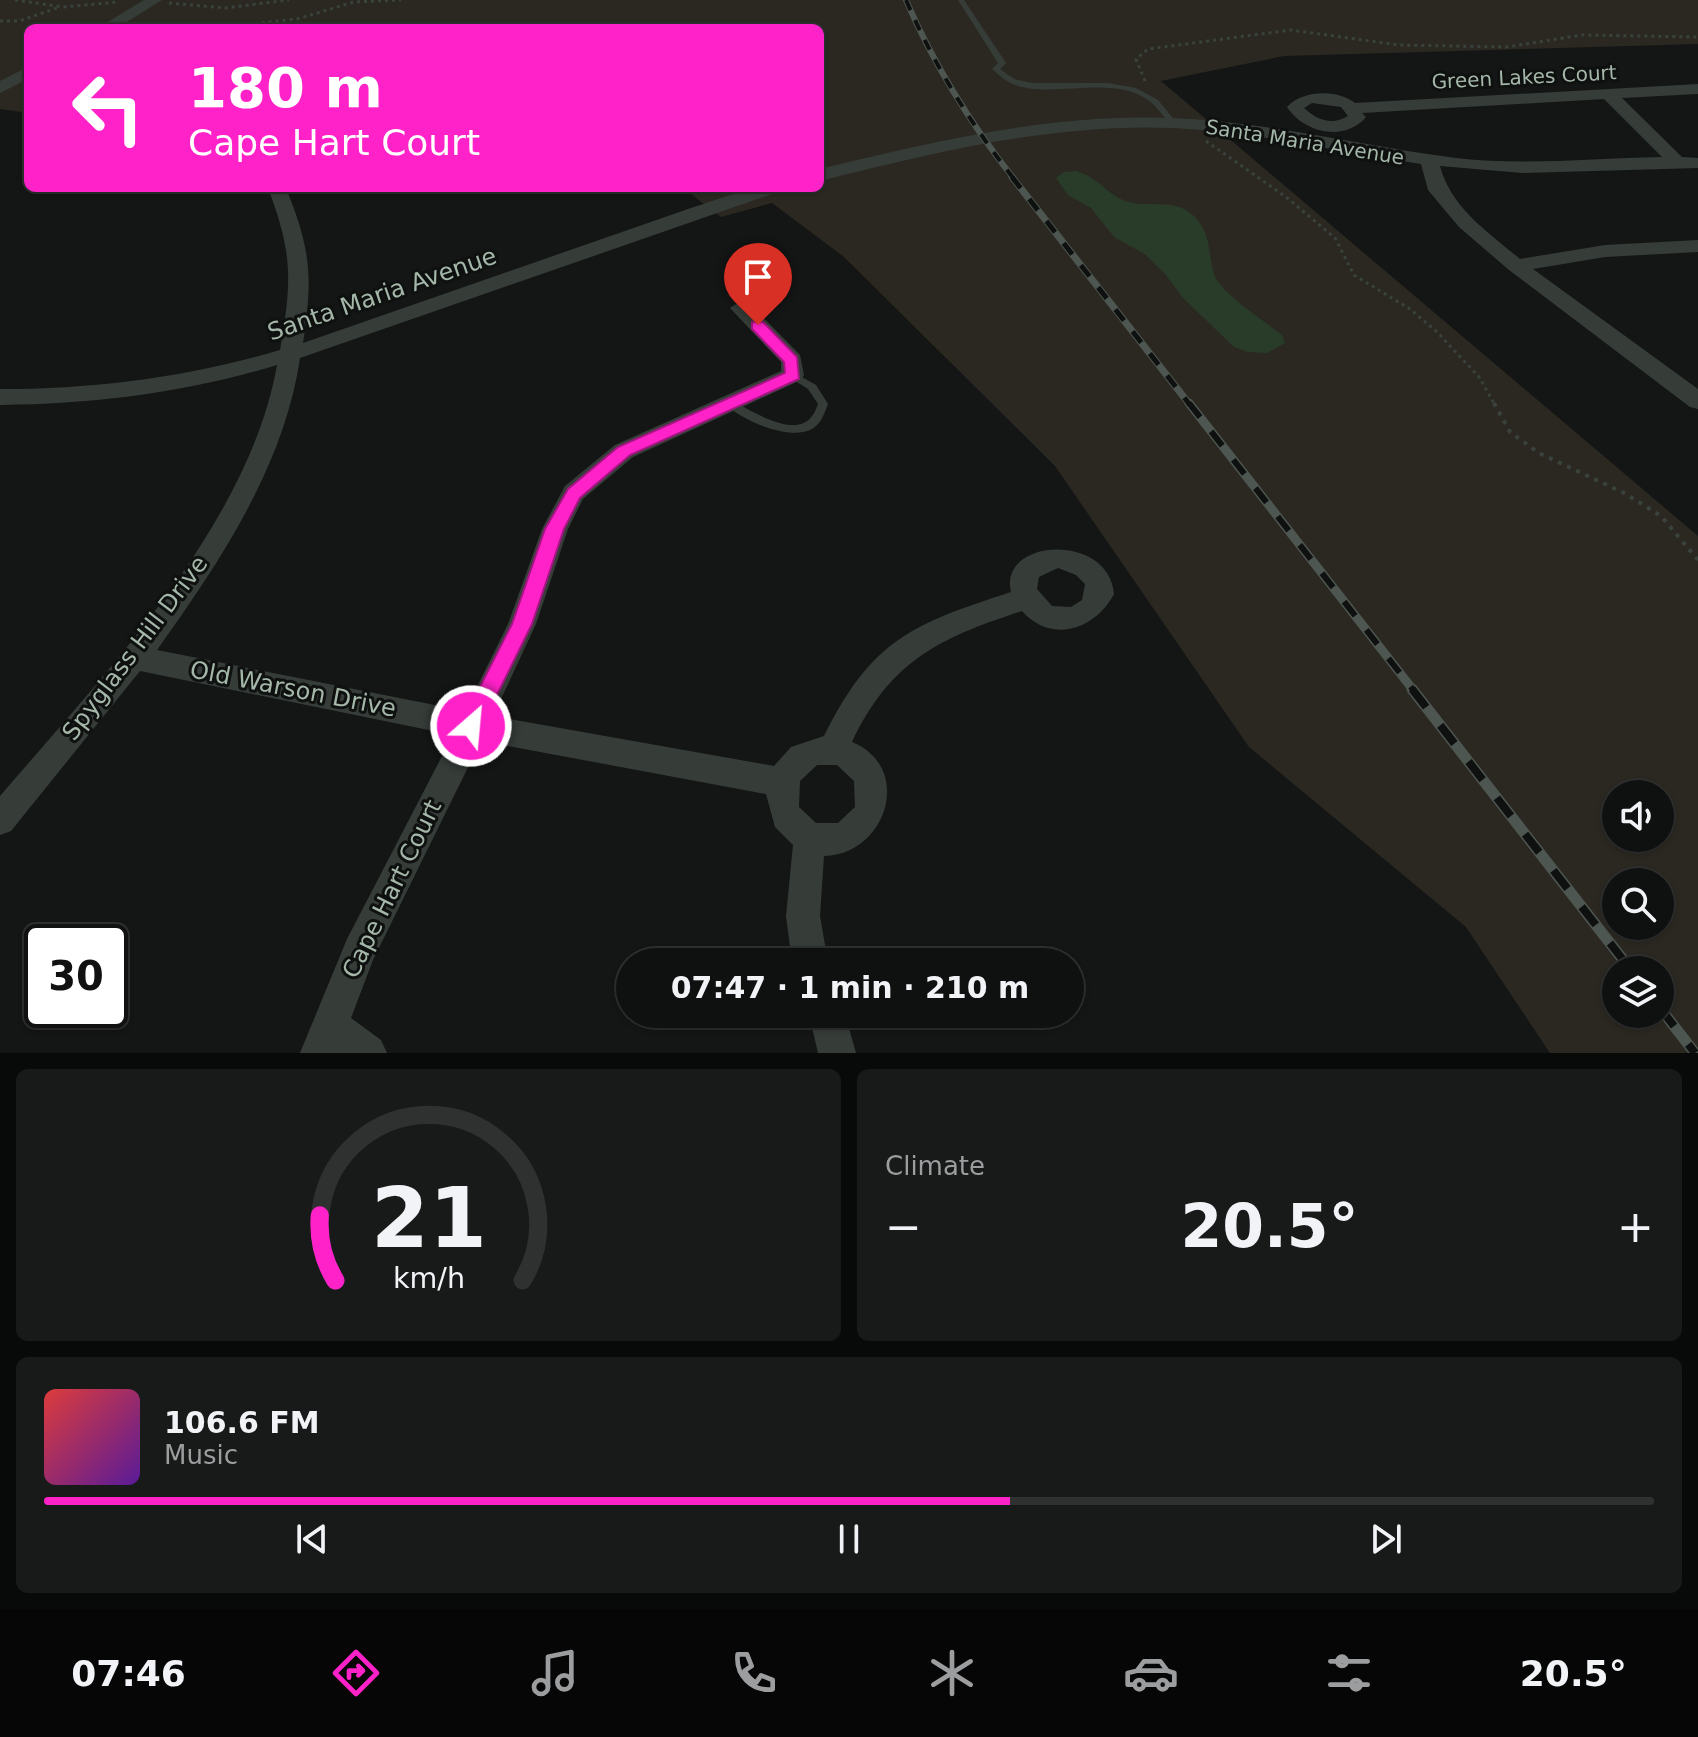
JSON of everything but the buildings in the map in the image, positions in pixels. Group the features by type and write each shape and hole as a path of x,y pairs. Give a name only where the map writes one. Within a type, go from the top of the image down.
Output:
{"street":[{"path":"113,24 154,0"},
{"path":"0,88 24,74"},
{"name":"Green Lakes Court","path":"1353,108 1698,89"},
{"path":"1608,94 1677,162"},
{"name":"Santa Maria Avenue","path":"824,174 891,157 1049,130 1181,124 1248,129 1429,161 1560,168 1698,163"},
{"path":"1429,161 1437,190 1466,223 1516,266 1698,401"},
{"name":"Spyglass Hill Drive","path":"0,820 134,658 198,571 247,483 277,410 294,355 301,264 278,192"},
{"name":"Santa Maria Avenue","path":"0,397 65,400 143,391 294,355 618,237 759,192"},
{"path":"1516,266 1605,251 1698,246"},
{"path":"741,308 792,360 793,375"},
{"name":"Cape Hart Court","path":"368,1053 324,1039 359,951 417,842 522,624 555,529 574,493 624,451 793,375"},
{"path":"832,751 864,688 894,653 941,629 1027,598"},
{"name":"Old Warson Drive","path":"134,658 341,697 471,726 781,782"},
{"path":"832,751 851,756 866,768 874,785 874,804 866,821 851,834 831,839 810,837 795,828 784,815 779,799 781,782 789,769 801,759 815,752 832,751"},
{"path":"806,948 804,895 810,837"},
{"path":"831,1028 837,1053"}],"lane":[{"path":"976,0 962,1 1002,63 996,69 1009,83 1027,87 1085,82 1126,90 1149,96 1181,124"},
{"path":"731,405 769,425 791,431 808,427 820,418 823,404 812,387 793,375"}],"path":[{"path":"15,0 63,7 102,6 131,0"},
{"path":"154,0 225,8 289,0"},
{"path":"250,24 297,19 354,2 401,0"},
{"path":"0,21 19,21 63,7"},
{"path":"1147,84 1136,59 1148,49 1256,33 1309,31 1399,45 1507,47 1582,35 1698,37"},
{"path":"1181,124 1286,197 1335,238 1354,275 1410,309 1437,332 1479,377 1510,432 1548,459 1624,493 1661,516 1698,560"}],"shaded area":[{"path":"0,0 1698,0 1698,44 1284,56 1161,81 1698,536 1698,1053 1550,1053 1466,927 1249,747 1055,466 844,257 772,203 721,217 688,192 824,192 824,24 24,24 24,112 0,109"},
{"path":"1076,171 1131,203 1174,205 1189,212 1204,229 1212,268 1219,283 1282,335 1285,343 1267,353 1248,352 1234,347 1184,299 1146,255 1114,237 1091,208 1068,195 1056,178 1064,172"}],"railway":[{"path":"906,0 928,48 954,93 1014,179"},
{"path":"1012,177 1190,405"},
{"path":"1189,403 1414,691"},
{"path":"1412,689 1620,956"},
{"path":"1674,1026 1695,1053"}],"route":[{"path":"471,726 522,624 555,529 574,493 624,451 783,383 793,375 792,360 758,325"}]}
